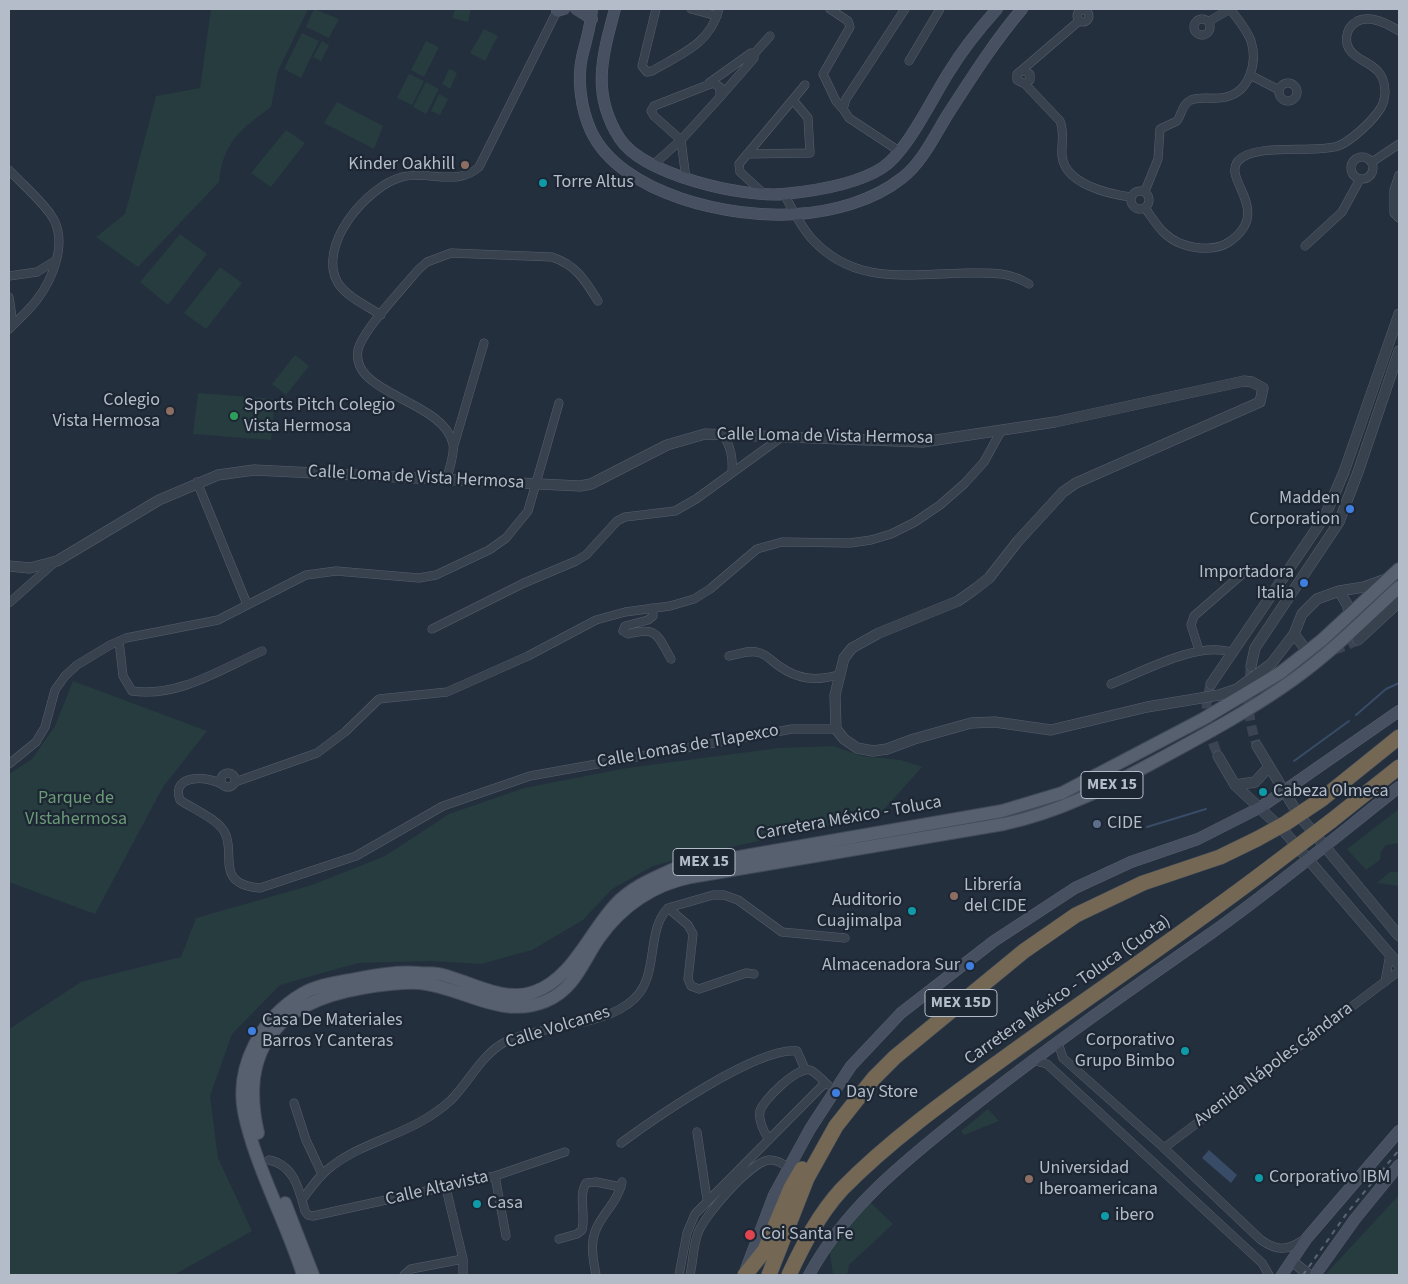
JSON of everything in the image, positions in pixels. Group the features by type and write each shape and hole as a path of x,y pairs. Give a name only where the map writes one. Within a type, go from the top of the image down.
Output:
{"highway":[{"name":"MEX 15D","path":"769,1275 807,1178 836,1126 874,1078 895,1057 1024,951 1076,915 1143,883 1220,857 1257,839 1286,823 1322,799 1399,737"},
{"name":"Carretera México - Toluca (Cuota)","path":"788,1275 809,1234 841,1190 879,1155 966,1086 1188,930 1399,767"},
{"path":"751,1275 767,1256 794,1172 821,1136 836,1126"},
{"path":"744,1275 765,1250 790,1188 794,1172"}],"main road":[{"path":"576,9 592,14 582,58 580,91 592,131 605,150 633,177 650,187 682,199 727,209 796,214 852,204 880,194 903,177 923,153 994,42 1022,9"},
{"path":"616,9 602,59 602,90 609,116 622,141 630,150 653,165 686,179 728,189 784,194 847,182 868,176 885,166 899,151 972,37 996,9"},
{"path":"587,39 596,40 605,46"},
{"path":"582,58 594,61 602,59"},
{"path":"580,91 594,92 609,133 614,138 622,141"},
{"name":"Carretera México - Toluca","path":"302,1275 251,1136 244,1110 244,1091 251,1051 261,1032 276,1013 304,993 329,984 379,974 413,972 442,975 500,993 533,993 549,985 566,970 616,903 649,880 676,868 1002,811 1062,793 1236,701 1280,673 1396,578"},
{"name":"Carretera México - Toluca","path":"313,1275 255,1122 252,1097 254,1072 270,1036 288,1017 309,1003 347,990 390,984 418,983 444,988 506,1007 526,1007 549,1000 571,984 598,940 618,916 637,899 662,885 691,877 1004,824 1072,804 1124,779 1256,705 1334,647 1396,578"},
{"path":"794,1172 810,1128 830,1087 900,1013 994,941 1075,888 1131,862 1198,839 1261,807 1399,710"},
{"path":"809,1275 828,1244 874,1189 911,1156 1060,1038 1226,922 1399,787"},
{"path":"1282,1275 1307,1238 1399,1131"},
{"path":"1315,1275 1355,1219 1399,1165"}],"street":[{"path":"381,315 344,291 337,281 333,256 336,241 353,214 388,182 404,176 460,177 470,175 479,167 560,9"},
{"path":"656,9 642,66 647,72 652,71 698,44 714,27 718,12 692,9"},
{"path":"830,9 850,24 849,29 822,74 836,101 849,118 899,151"},
{"path":"843,109 846,100 905,9"},
{"path":"909,61 940,9"},
{"path":"1145,191 1158,159 1160,129 1177,122 1185,104 1191,100 1225,98 1236,94 1245,86 1250,75 1251,41 1230,9 1208,22"},
{"path":"1145,208 1162,232 1174,241 1190,247 1209,248 1224,245 1237,236 1245,226 1248,214 1247,201 1235,174 1239,160 1248,156 1287,148 1338,146 1351,137 1378,112 1385,99 1385,86 1377,68 1351,52 1347,42 1348,32 1353,24 1363,19 1375,20 1399,31"},
{"path":"1079,21 1022,70 1030,74 1030,80 1024,84 1060,122 1062,157 1065,166 1081,182 1093,189 1131,197"},
{"path":"653,165 681,140 720,97 754,58 754,54 770,36"},
{"path":"686,179 681,140 654,116 652,108 709,83 751,53 754,54"},
{"path":"1250,75 1280,90"},
{"path":"709,83 720,87 720,97"},
{"path":"763,193 740,172 739,164 805,85"},
{"path":"747,154 810,153 808,118 794,100"},
{"path":"1372,162 1399,144"},
{"path":"1305,246 1342,212 1360,179 1370,176 1373,169 1372,162 1360,156 1352,162 1352,173 1360,179"},
{"path":"9,170 51,215 57,228 59,243 56,261 46,285 35,302 11,326"},
{"path":"1399,174 1394,190 1394,213 1399,218"},
{"path":"1139,190 1145,191 1149,196 1149,202 1145,208 1134,208 1131,197 1134,192 1139,190"},
{"path":"784,194 811,238 830,257 852,269 880,274 992,273 1014,275 1029,284"},
{"path":"454,445 445,429 436,419 367,379 358,361 358,350 361,342 418,270 427,262 451,253 537,256 559,260 576,270 598,301"},
{"path":"9,276 37,272 56,261"},
{"path":"9,297 11,326"},
{"path":"1211,684 1325,516 1334,497 1399,314"},
{"path":"447,478 454,445 484,343"},
{"path":"1251,666 1255,648 1339,522 1399,351"},
{"name":"Calle Loma de Vista Hermosa","path":"9,566 30,568 57,561 159,500 197,482 218,475 254,470 580,486 591,484 687,438 722,433 923,442 1054,422 1236,382 1252,382 1263,388 1263,398 1256,404 1076,482 1063,492 1018,541 989,578 975,589 958,600 864,640 852,648 844,658 838,675 834,712 836,729"},
{"path":"9,764 36,742 45,727 55,690 65,676 94,654 119,641 218,620 306,575 321,571 419,578 436,576 489,550 506,538 528,511 559,403"},
{"path":"235,782 234,777 226,774 222,777 223,786 229,787 235,782 317,753 345,732 379,699 447,692 528,656 588,623 626,612 694,599 710,589 757,549 770,544 782,542 850,543 871,540 899,530 940,505 964,484 984,462 1001,431"},
{"path":"722,433 731,447 733,458 732,473"},
{"path":"432,629 524,583 576,560 586,554 617,521 625,517 675,511 696,499 783,436"},
{"path":"197,482 248,604"},
{"path":"1334,497 1347,502"},
{"path":"9,603 57,561"},
{"path":"1199,650 1191,625 1194,616 1248,569"},
{"path":"836,729 844,739 857,748 873,751 887,749 914,739 971,723 995,722 1051,730 1147,706 1219,696 1236,689 1271,664 1294,634 1302,614 1309,605 1327,594 1364,587 1396,578"},
{"path":"1339,591 1348,606 1350,616"},
{"path":"1358,640 1399,602"},
{"path":"652,608 653,616 648,620 625,626 623,632 628,634 646,629 652,631 657,634 671,659"},
{"path":"1294,634 1304,647"},
{"path":"119,641 123,676 132,691 148,693 182,687 262,651"},
{"path":"1112,684 1199,650 1220,648 1231,652"},
{"path":"729,656 751,651 760,652 784,669 802,678 818,680 838,675"},
{"name":"Calle Lomas de Tlapexco","path":"223,786 216,781 189,779 183,782 179,788 178,795 180,800 221,827 226,834 228,864 239,882 250,887 260,888 356,856 443,806 530,776 792,729 836,729"},
{"path":"1257,746 1283,793 1324,846 1399,936"},
{"path":"1218,756 1235,785 1261,807 1308,858 1399,965"},
{"path":"1235,785 1255,782 1268,768"},
{"path":"668,908 713,895 724,896 738,900 782,932 845,938"},
{"path":"668,908 688,925 693,934 688,979 691,986 699,989 746,973 754,974"},
{"name":"Calle Volcanes","path":"302,1200 322,1174 341,1159 413,1128 435,1113 452,1099 484,1060 504,1043 606,1015 634,999 648,979 659,922 668,908"},
{"path":"1385,982 1390,954"},
{"name":"Avenida Nápoles Gándara","path":"1164,1148 1399,971"},
{"path":"1060,1038 1059,1046 1063,1058 1164,1148 1261,1240 1272,1248 1287,1249 1307,1238"},
{"path":"621,1142 652,1120 754,1061 797,1051 803,1061 805,1070"},
{"path":"1032,1060 1047,1064 1250,1251 1269,1275"},
{"path":"679,1275 687,1233 695,1214 769,1140 830,1087 811,1070 797,1072 766,1100 760,1109 762,1129 769,1140"},
{"path":"1070,1085 1074,1078 1082,1076"},
{"path":"294,1103 306,1140 322,1174"},
{"path":"697,1132 707,1200"},
{"name":"Calle Altavista","path":"302,1200 308,1215 446,1188 495,1176 565,1152"},
{"path":"269,1160 279,1162 286,1167 292,1175 302,1200"},
{"path":"690,1275 698,1234 704,1220 742,1178 758,1165 771,1160 781,1163 794,1172"},
{"path":"495,1176 506,1236"},
{"path":"559,1239 577,1234 582,1230 585,1213 582,1196 586,1184 596,1182 622,1185 619,1196 596,1227 592,1250 596,1275"},
{"path":"446,1188 463,1259 464,1275"},
{"path":"1250,1251 1261,1240"},
{"path":"404,1275 411,1269 463,1259"},
{"path":"1292,1260 1309,1275"}],"green space":[{"path":"211,9 308,9 278,71 271,107 242,130 229,146 221,168 219,182 138,267 96,237 125,214 156,96 200,88"},
{"path":"314,9 339,19 329,38 306,27"},
{"path":"455,9 471,9 468,22 452,18"},
{"path":"484,29 498,36 485,61 470,53"},
{"path":"302,33 319,41 301,78 284,69"},
{"path":"322,41 329,45 321,61 313,57"},
{"path":"426,41 439,47 424,77 411,70"},
{"path":"449,69 457,73 450,89 442,84"},
{"path":"409,74 424,81 412,105 397,98"},
{"path":"426,82 439,89 426,114 413,107"},
{"path":"439,94 448,99 440,115 431,111"},
{"path":"337,102 383,126 374,149 324,123"},
{"path":"286,130 305,143 271,187 251,173"},
{"path":"180,234 207,254 168,305 140,282"},
{"path":"220,267 242,283 206,329 184,313"},
{"path":"295,355 309,366 286,395 272,384"},
{"name":"Sports Pitch Colegio Vista Hermosa","path":"198,393 275,399 271,440 193,434"},
{"name":"Parque de VIstahermosa","path":"73,681 207,731 163,787 95,914 9,882 9,774 32,759 55,726"},
{"path":"833,746 862,756 901,760 922,767 878,816 702,853 653,866 612,889 583,920 532,950 481,964 430,961 358,963 280,985 232,1034 210,1096 218,1158 252,1231 174,1275 9,1275 9,1029 81,982 181,957 196,918 312,885 385,856 449,814 524,788 627,768 779,748"},
{"path":"1399,809 1399,843 1386,845 1381,852 1380,860 1366,870 1347,849"},
{"path":"1390,872 1399,872 1399,886 1377,883"},
{"path":"988,1109 999,1121 964,1135 961,1131"},
{"path":"1399,1195 1399,1275 1325,1275"},
{"path":"870,1202 893,1224 849,1265 847,1275 833,1275 830,1253 837,1240"}],"water":[{"path":"1209,1150 1237,1175 1231,1183 1202,1158"}],"waterway":[{"path":"1356,715 1386,689 1399,683"},
{"path":"1294,761 1349,721"},
{"path":"1147,827 1206,809"}],"tunnel":[{"path":"1305,647 1312,650 1325,651 1358,640"},
{"path":"1251,666 1249,707 1251,726 1257,746"},
{"path":"1211,684 1208,694 1207,720 1218,756"}],"railway":[{"path":"1303,1275 1347,1213 1399,1150"}],"place":[{"name":"Kinder Oakhill","path":"465,165"},
{"name":"Torre Altus","path":"543,183"},
{"name":"Colegio Vista Hermosa","path":"170,411"},
{"name":"Sports Pitch Colegio Vista Hermosa","path":"234,416"},
{"name":"Madden Corporation","path":"1350,509"},
{"name":"Importadora Italia","path":"1304,583"},
{"name":"Cabeza Olmeca","path":"1263,792"},
{"name":"CIDE","path":"1097,824"},
{"name":"Librería del CIDE","path":"954,896"},
{"name":"Auditorio Cuajimalpa","path":"912,911"},
{"name":"Almacenadora Sur","path":"970,966"},
{"name":"Casa De Materiales Barros Y Canteras","path":"252,1031"},
{"name":"Corporativo Grupo Bimbo","path":"1185,1051"},
{"name":"Day Store","path":"836,1093"},
{"name":"Corporativo IBM","path":"1259,1178"},
{"name":"Universidad Iberoamericana","path":"1029,1179"},
{"name":"Casa","path":"477,1204"},
{"name":"ibero","path":"1105,1216"},
{"name":"Coi Santa Fe","path":"750,1235"}]}
